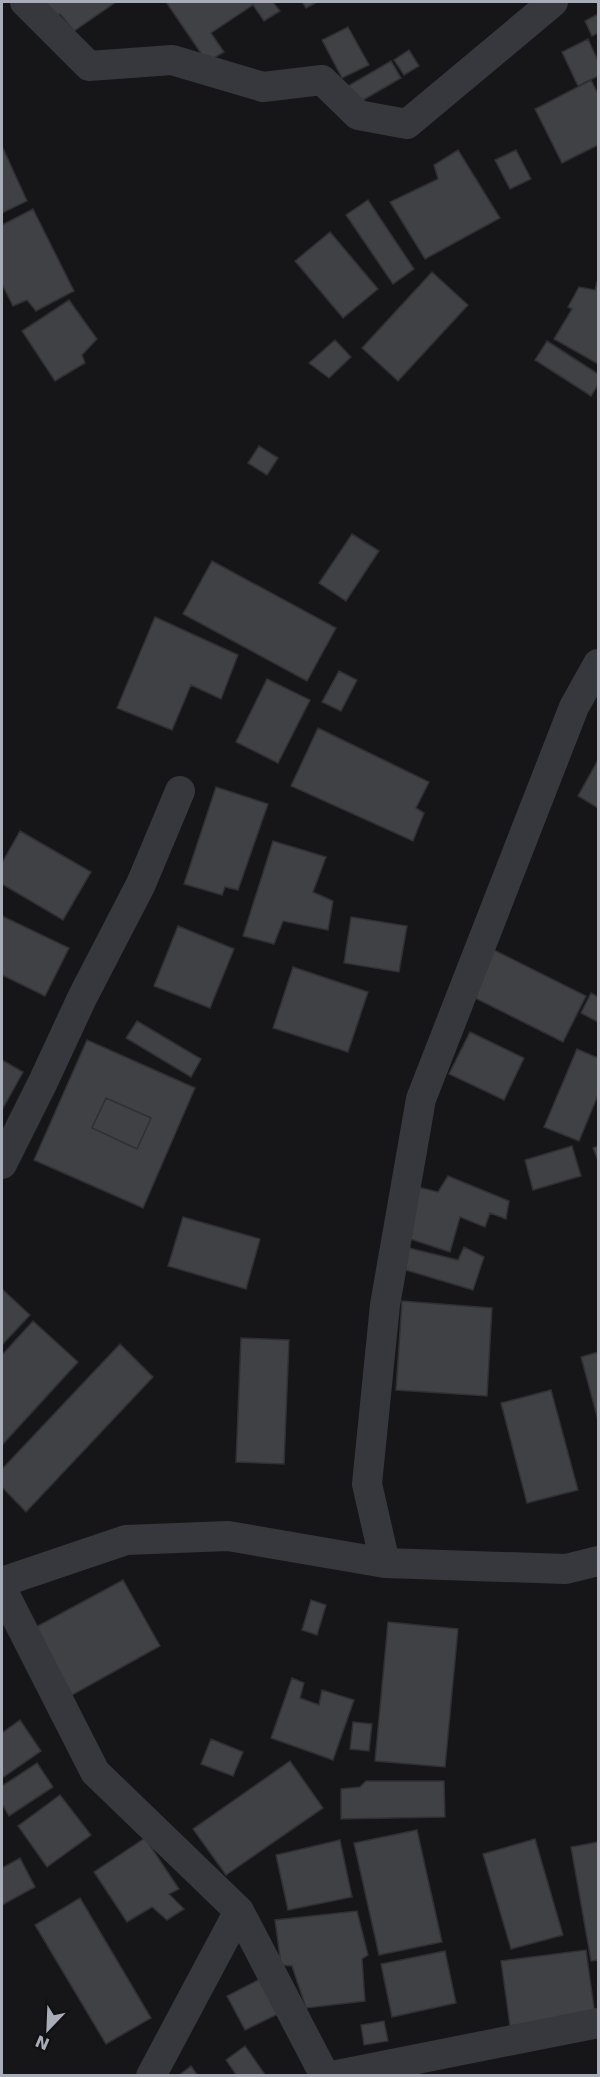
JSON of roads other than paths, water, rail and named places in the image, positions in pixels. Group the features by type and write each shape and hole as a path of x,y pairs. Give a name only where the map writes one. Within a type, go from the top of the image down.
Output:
{"street":[{"path":"25,2 89,66 172,60 263,87 322,80 358,115 407,124 553,2"},
{"path":"385,1563 367,1484 385,1305 421,1099 574,707 598,663"},
{"path":"2,1164 81,998 141,884 180,791"},
{"path":"2,1581 126,1540 228,1536 385,1563 566,1569 598,1561"},
{"path":"2,1589 95,1772 239,1911 325,2076"},
{"path":"151,2076 239,1911"},
{"path":"332,2076 598,2023"}]}
